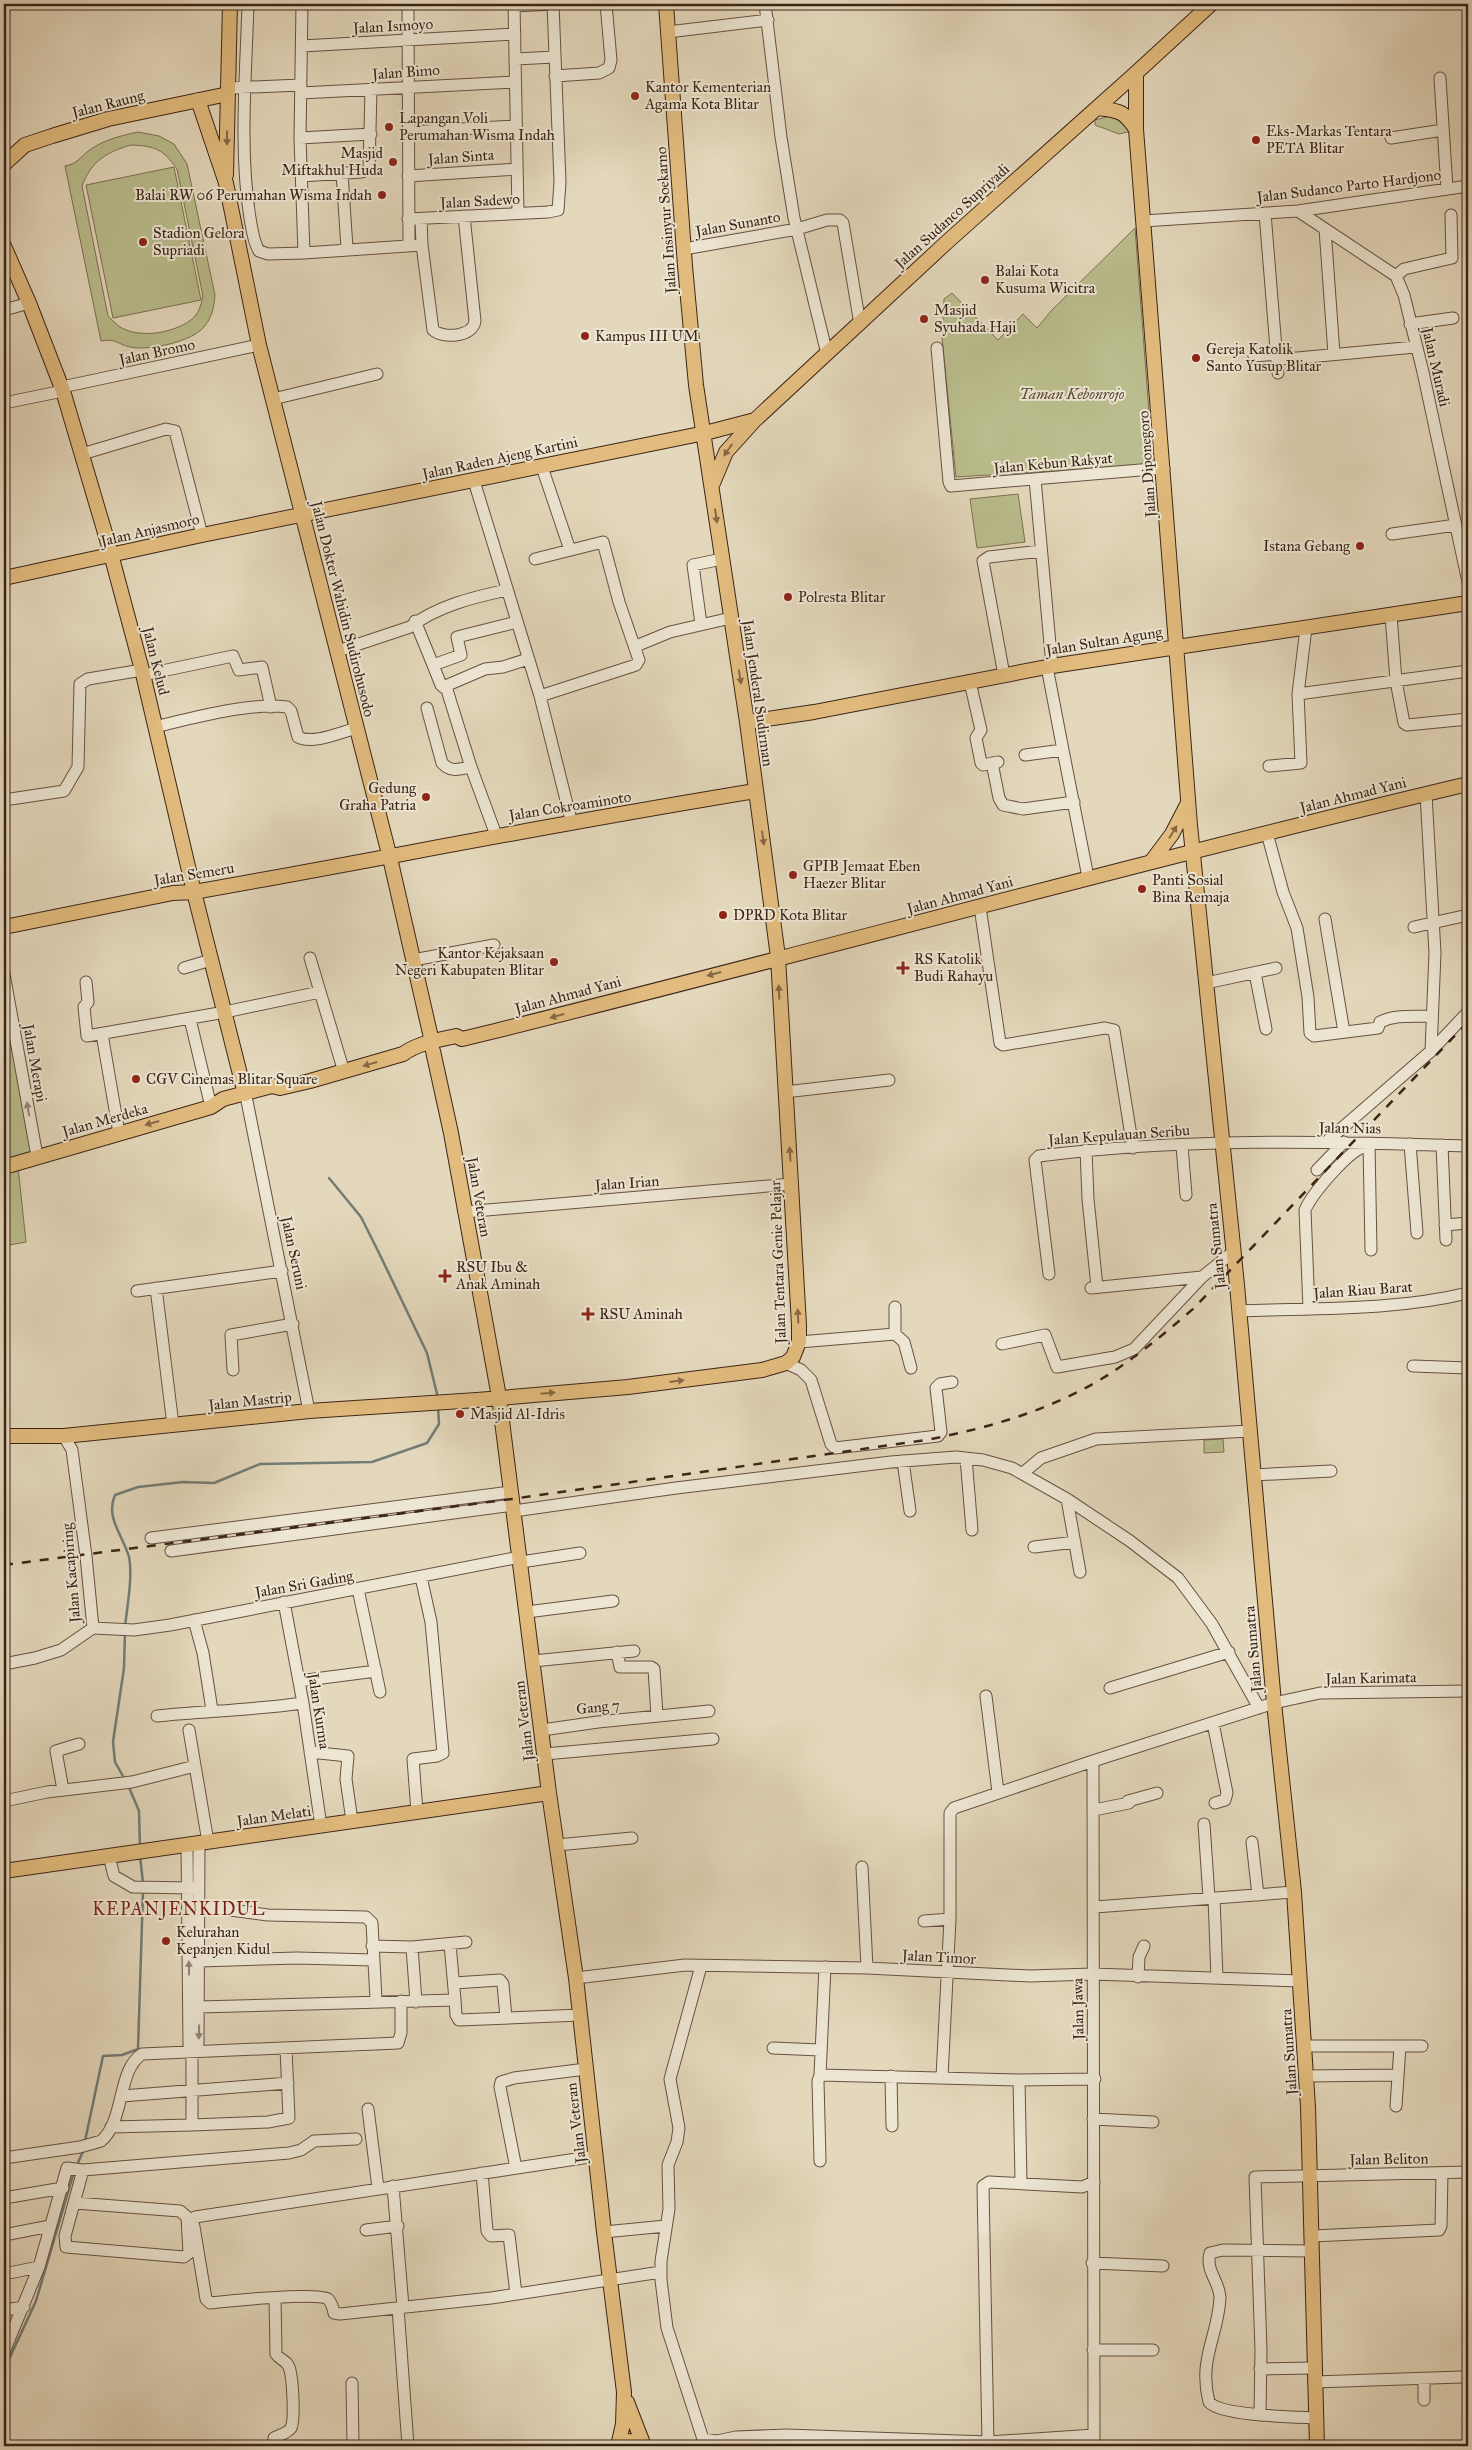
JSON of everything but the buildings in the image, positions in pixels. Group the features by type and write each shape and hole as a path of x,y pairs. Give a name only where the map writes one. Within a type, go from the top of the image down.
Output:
{"highway":[{"path":"620,2446 630,2442 643,2446"}],"main road":[{"name":"Jalan Dokter Wahidin Sudirohusodo","path":"226,183 230,4"},
{"name":"Jalan Insinyur Soekarno","path":"666,4 696,385 704,433"},
{"name":"Jalan Sudanco Supriyadi","path":"704,433 755,420 1211,4"},
{"name":"Jalan Diponegoro","path":"1136,73 1136,129 1193,851"},
{"name":"Jalan Raung","path":"4,164 19,149 32,142 108,119 198,100 229,90"},
{"name":"Jalan Dokter Wahidin Sudirohusodo","path":"198,100 226,183 259,346 390,858 432,1046"},
{"path":"1096,108 1118,110 1126,114 1136,129"},
{"name":"Jalan Kelud","path":"4,246 63,389 82,454 142,672 194,892 246,1097"},
{"path":"712,486 726,452 755,420"},
{"name":"Jalan Raden Ajeng Kartini","path":"303,515 704,433"},
{"name":"Jalan Jenderal Sudirman","path":"704,433 747,722 778,957"},
{"name":"Jalan Anjasmoro","path":"4,578 303,515"},
{"name":"Jalan Sultan Agung","path":"747,722 814,712 1049,666 1468,603"},
{"name":"Jalan Ahmad Yani","path":"432,1046 456,1036 462,1039 944,916 1088,877 1468,784"},
{"name":"Jalan Cokroaminoto","path":"390,858 496,835 572,824 756,791"},
{"path":"1151,862 1172,834 1189,800"},
{"name":"Jalan Sumatra","path":"1193,851 1206,983 1232,1143 1233,1252 1243,1310 1253,1475 1294,1892 1307,2076 1311,2176 1316,2446"},
{"name":"Jalan Semeru","path":"4,927 173,893 194,892 390,858"},
{"name":"Jalan Tentara Genie Pelajar","path":"499,1397 628,1387 762,1370 786,1363 793,1357 799,1342 792,1184 778,957"},
{"name":"Jalan Merdeka","path":"4,1167 213,1106 223,1099 246,1097 272,1086 280,1088 344,1072 404,1054 412,1048 432,1046"},
{"name":"Jalan Veteran","path":"432,1046 451,1134 499,1397 549,1793 576,1978 604,2232 611,2279 624,2392 620,2446"},
{"name":"Jalan Mastrip","path":"4,1436 71,1435 310,1411 425,1405 499,1397"},
{"name":"Jalan Melati","path":"4,1871 549,1793"},
{"name":"Jalan Veteran","path":"624,2392 643,2446"}],"street":[{"path":"248,4 246,88 248,205 258,252 268,254 304,253 347,248 422,245"},
{"path":"302,4 300,138 304,253"},
{"path":"408,4 409,246"},
{"path":"518,213 514,5 553,4 555,76 600,73 609,68 611,60 606,4"},
{"path":"766,4 781,137 797,229 827,354"},
{"path":"668,32 768,20"},
{"name":"Jalan Ismoyo","path":"302,46 515,34"},
{"path":"516,59 554,57"},
{"name":"Jalan Sadewo","path":"408,219 554,212 560,205 555,76"},
{"path":"1440,78 1447,189"},
{"name":"Jalan Bimo","path":"229,90 246,88 371,90 409,86 514,82"},
{"path":"301,176 370,169 371,90"},
{"path":"408,132 515,126"},
{"path":"1391,138 1443,130"},
{"path":"300,138 371,134"},
{"name":"Jalan Sinta","path":"408,176 516,169"},
{"path":"342,173 347,248"},
{"name":"Jalan Sudanco Parto Hardjono","path":"1143,221 1298,211 1468,186"},
{"path":"1298,211 1396,276 1404,269 1416,265 1452,258 1451,215"},
{"path":"1265,213 1279,355 1278,373"},
{"path":"422,219 422,245 433,330 440,335 470,332 474,327 475,321 464,216"},
{"name":"Jalan Sunanto","path":"684,249 797,229 834,219 840,220 843,223 864,320"},
{"path":"1324,229 1334,354"},
{"name":"Jalan Muradi","path":"1396,276 1404,295 1468,582"},
{"path":"4,310 29,303"},
{"path":"1410,324 1454,318"},
{"name":"Jalan Bromo","path":"4,403 259,346"},
{"path":"1254,356 1279,355 1287,359 1416,347"},
{"name":"Jalan Kebun Rakyat","path":"937,348 949,482 951,486 957,488 1034,479 1164,468"},
{"path":"273,399 377,374"},
{"path":"82,454 166,429 175,431 202,535"},
{"path":"542,467 570,550"},
{"path":"1034,479 1049,621 1049,666 1063,750 1088,877"},
{"path":"474,481 540,696 572,824"},
{"path":"1392,534 1456,525"},
{"path":"535,559 601,542 605,544 619,602 636,646 639,660 636,665 540,696"},
{"path":"1004,675 983,561 989,557 1041,551"},
{"path":"701,624 693,565 722,559"},
{"path":"338,651 410,627 415,621 452,604 508,590"},
{"path":"1391,616 1396,681 1405,724 1468,719"},
{"path":"636,646 670,632 731,618"},
{"path":"415,621 443,687 447,690 471,767 496,835"},
{"path":"433,665 461,655 457,637 517,622"},
{"path":"1270,766 1301,763 1298,694 1306,628"},
{"path":"4,800 64,791 78,767 80,684 88,679 142,672 233,656 239,670 262,666 271,707"},
{"path":"443,687 485,669 502,667 528,659"},
{"path":"1298,694 1468,671"},
{"path":"970,682 981,730 976,738 981,763 983,765 995,763 999,798 1003,805 1023,809 1074,802"},
{"path":"155,727 205,715 271,707 288,708 298,737 302,739 310,740 357,728"},
{"path":"427,708 442,763 446,768 454,770 471,767"},
{"path":"1025,755 1063,750"},
{"path":"1426,794 1435,953 1431,1051"},
{"path":"1267,833 1282,892 1297,928 1308,997 1310,1033 1314,1036 1378,1028 1381,1021 1405,1016 1431,1016"},
{"path":"974,908 1000,1043 1003,1045 1105,1028 1114,1030 1133,1148"},
{"path":"1414,927 1468,915"},
{"path":"1325,919 1344,1032"},
{"path":"414,960 494,945"},
{"path":"310,958 344,1072"},
{"path":"184,968 211,960"},
{"path":"1206,983 1276,968"},
{"path":"1255,973 1266,1029"},
{"name":"Jalan Merapi","path":"4,974 37,1156"},
{"path":"86,982 88,1002 84,1007 87,1036 190,1019 320,992"},
{"path":"1326,1142 1431,1051 1468,1012"},
{"path":"190,1019 213,1106"},
{"path":"102,1034 119,1132"},
{"path":"785,1092 889,1080"},
{"name":"Jalan Seruni","path":"246,1097 310,1411"},
{"path":"1317,1170 1344,1142"},
{"name":"Jalan Nias","path":"1232,1143 1344,1142 1468,1146"},
{"name":"Jalan Kepulauan Seribu","path":"1049,1274 1035,1160 1039,1156 1086,1150 1232,1143"},
{"path":"1309,1309 1305,1210 1310,1199 1342,1163 1358,1148 1369,1144 1371,1250"},
{"path":"1410,1144 1417,1233"},
{"path":"1442,1145 1446,1240"},
{"path":"1182,1146 1186,1195"},
{"path":"1086,1150 1094,1287 1202,1277"},
{"name":"Jalan Irian","path":"464,1212 792,1184"},
{"path":"1445,1226 1468,1223"},
{"path":"1002,1344 1045,1335 1056,1367 1124,1354 1134,1349 1202,1277 1233,1252"},
{"path":"137,1291 282,1271"},
{"path":"156,1288 173,1425"},
{"name":"Jalan Riau Barat","path":"1243,1310 1309,1309 1401,1304 1468,1293"},
{"path":"895,1307 895,1334"},
{"path":"233,1370 231,1335 293,1324"},
{"path":"799,1342 895,1334 904,1342 911,1368"},
{"path":"786,1363 801,1370 811,1380 831,1444 835,1448 938,1436 941,1432 936,1388 940,1384 952,1382"},
{"path":"1413,1366 1468,1368"},
{"path":"1023,1473 1042,1458 1096,1439 1250,1431"},
{"name":"Jalan Kacapiring","path":"4,1664 35,1658 61,1650 92,1628 86,1556 71,1435"},
{"path":"151,1538 671,1489 903,1461 966,1458 983,1460 1023,1473 1067,1499 1130,1541 1178,1578 1212,1624 1259,1708"},
{"path":"966,1458 972,1530"},
{"path":"903,1461 910,1511"},
{"path":"1253,1475 1331,1471"},
{"path":"1067,1499 1080,1572"},
{"path":"171,1552 513,1503"},
{"path":"1034,1546 1075,1542"},
{"name":"Jalan Sri Gading","path":"92,1628 134,1630 420,1577 520,1560 580,1553"},
{"path":"417,1812 413,1759 437,1756 442,1753 430,1622 420,1577"},
{"path":"358,1590 365,1633 370,1644 380,1692"},
{"path":"527,1612 613,1601"},
{"name":"Jalan Kurma","path":"284,1602 303,1704 321,1826"},
{"path":"194,1620 212,1710"},
{"path":"533,1661 634,1651"},
{"path":"617,1652 620,1667 651,1667 654,1669 657,1716"},
{"path":"1110,1688 1228,1652"},
{"path":"299,1681 376,1671"},
{"name":"Jalan Karimata","path":"1274,1703 1331,1692 1371,1694 1468,1691"},
{"path":"986,1696 998,1792"},
{"path":"942,2077 950,1919 950,1813 954,1808 1274,1703"},
{"path":"157,1716 303,1704"},
{"name":"Gang 7","path":"542,1730 598,1722 709,1711"},
{"path":"1213,1723 1227,1797 1226,1800 1215,1803"},
{"path":"189,1730 195,1766 200,1888 200,1961 194,1991 189,2045 192,2051 192,2125"},
{"path":"545,1754 713,1739"},
{"path":"63,1790 56,1751 79,1744"},
{"path":"310,1752 348,1756 346,1779 352,1821"},
{"name":"Jalan Jawa","path":"1093,1762 1095,1907 1092,1974 1095,2079 1092,2263 1094,2441"},
{"path":"4,1801 63,1790 127,1783 195,1766"},
{"path":"1094,1810 1129,1803 1128,1801 1157,1793"},
{"path":"1204,1824 1212,1898 1217,1978"},
{"path":"557,1845 632,1838"},
{"path":"1252,1842 1258,1895"},
{"path":"192,2051 198,2045 199,2007 194,1991 188,1888 198,1843"},
{"path":"109,1856 114,1876 133,1887 200,1888"},
{"path":"862,1867 867,1968"},
{"path":"1095,1907 1294,1892"},
{"path":"200,1906 268,1915 366,1917 372,1924 372,1960 376,2000"},
{"path":"924,1921 950,1919"},
{"path":"372,1946 412,1947 466,1942"},
{"path":"450,1944 456,2015 460,2020 580,2015"},
{"path":"1138,1977 1139,1957 1144,1946"},
{"path":"412,1947 416,2002"},
{"path":"200,1961 297,1958 372,1960"},
{"name":"Jalan Timor","path":"576,1978 685,1965 700,1965 867,1968 1030,1976 1092,1974 1300,1981"},
{"path":"700,1965 670,2079 679,2128 677,2142 668,2165 669,2210 663,2226 657,2273 669,2336 700,2434 706,2441 736,2436 786,2435 988,2442 1094,2441"},
{"path":"820,2161 818,2080 820,2076 825,1967"},
{"path":"454,1983 500,1980 503,1984 506,2018"},
{"path":"199,2007 376,2000 416,2002 455,2000"},
{"path":"4,2158 92,2145 105,2138 111,2127 132,2064 142,2054 398,2043 401,2026 401,2001"},
{"path":"1305,2046 1422,2046"},
{"path":"1396,2106 1400,2047"},
{"path":"111,2127 192,2125 288,2119 290,2117 286,2048"},
{"path":"773,2048 820,2050"},
{"path":"516,2168 500,2087 501,2082 514,2078 586,2069"},
{"path":"1307,2076 1398,2075"},
{"path":"820,2076 1019,2080 1095,2079"},
{"path":"891,2076 892,2126"},
{"path":"1019,2080 1021,2182"},
{"path":"122,2096 192,2089 288,2083"},
{"path":"368,2109 378,2188"},
{"path":"1093,2119 1153,2122"},
{"path":"75,2169 288,2153 301,2150 314,2141 356,2139"},
{"path":"67,2149 75,2169 75,2203 65,2245 68,2248 184,2257 188,2253 186,2217 180,2211 75,2203"},
{"path":"596,2156 195,2217 193,2221 207,2302 275,2298 327,2298 336,2314 516,2294 657,2273"},
{"path":"4,2352 39,2267 63,2188 75,2169"},
{"name":"Jalan Beliton","path":"1256,2250 1254,2178 1257,2176 1468,2172"},
{"path":"482,2173 487,2231 491,2236 509,2236 516,2294"},
{"path":"1313,2236 1439,2230 1442,2226 1442,2173"},
{"path":"988,2442 983,2186 989,2182 1021,2182 1082,2187 1094,2182"},
{"path":"393,2186 398,2226 400,2307 408,2446"},
{"path":"4,2198 63,2188"},
{"path":"4,2235 50,2226"},
{"path":"366,2230 398,2226"},
{"path":"604,2232 663,2226"},
{"path":"1312,2251 1256,2250 1214,2251 1210,2253 1208,2265 1220,2297 1206,2369 1208,2398 1212,2406 1260,2414 1316,2418"},
{"path":"1256,2250 1260,2414"},
{"path":"1092,2263 1163,2266"},
{"path":"4,2274 39,2267"},
{"path":"274,2446 274,2438 290,2430 292,2426 291,2372 286,2363 276,2354 275,2298"},
{"path":"4,2310 24,2307"},
{"path":"1093,2350 1153,2350"},
{"path":"1260,2369 1314,2375 1424,2379 1461,2377"},
{"path":"1424,2379 1424,2400"},
{"path":"352,2383 353,2446"}],"green space":[{"path":"1114,115 1129,125 1128,132 1119,134 1095,125 1095,120"},
{"path":"138,132 159,136 174,144 187,164 215,295 211,316 204,327 198,332 180,341 148,348 130,347 110,340 101,341 65,166 75,163 99,144","holes":["131,145 139,145 163,153 177,169 203,296 194,318 184,325 156,333 128,331 120,327 108,316 82,186 90,170 107,154"]},
{"path":"174,167 201,300 113,318 86,185"},
{"name":"Taman Kebonrojo","path":"1135,228 1153,465 956,477 942,337 944,299 952,293 998,340 1023,314 1037,328 1051,311"},
{"path":"1018,494 1025,542 977,548 970,499"},
{"path":"4,996 34,1154 4,1163"},
{"path":"18,1167 26,1242 4,1246 4,1171"},
{"path":"1223,1439 1224,1452 1204,1453 1204,1440"}],"waterway":[{"path":"329,1178 361,1217 379,1253 427,1353 438,1398"},
{"path":"125,1627 130,1565 129,1557 113,1519 112,1503 115,1495 138,1487 183,1482 214,1483 260,1464 372,1462 427,1443 439,1424 438,1406"},
{"path":"124,1778 115,1762 113,1742 124,1668 125,1632"},
{"path":"128,1785 139,1811 140,1848"},
{"path":"140,1856 143,1883"},
{"path":"85,2141 103,2056 122,2055 138,2049 143,1891"},
{"path":"77,2165 84,2149"},
{"path":"4,2370 36,2301 74,2172"}],"railway":[{"path":"4,1565 512,1499 926,1440 977,1429 1027,1414 1098,1381 1139,1353 1194,1308 1468,1022"}],"place":[{"name":"Kantor Kementerian Agama Kota Blitar","path":"635,96"},
{"name":"Lapangan Voli Perumahan Wisma Indah","path":"389,127"},
{"name":"Eks-Markas Tentara PETA Blitar","path":"1256,140"},
{"name":"Masjid Miftakhul Huda","path":"393,162"},
{"name":"Balai RW 06 Perumahan Wisma Indah","path":"382,195"},
{"name":"Stadion Gelora Supriadi","path":"143,242"},
{"name":"Balai Kota Kusuma Wicitra","path":"985,280"},
{"name":"Masjid Syuhada Haji","path":"924,319"},
{"name":"Kampus III UM","path":"585,336"},
{"name":"Gereja Katolik Santo Yusup Blitar","path":"1196,358"},
{"name":"Istana Gebang","path":"1360,546"},
{"name":"Polresta Blitar","path":"788,597"},
{"name":"Gedung Graha Patria","path":"426,797"},
{"name":"GPIB Jemaat Eben Haezer Blitar","path":"793,875"},
{"name":"Panti Sosial Bina Remaja","path":"1142,889"},
{"name":"DPRD Kota Blitar","path":"723,915"},
{"name":"Kantor Kejaksaan Negeri Kabupaten Blitar","path":"554,962"},
{"name":"RS Katolik Budi Rahayu","path":"903,968"},
{"name":"CGV Cinemas Blitar Square","path":"136,1079"},
{"name":"RSU Ibu & Anak Aminah","path":"445,1276"},
{"name":"RSU Aminah","path":"588,1314"},
{"name":"Masjid Al-Idris","path":"460,1414"},
{"name":"Kelurahan Kepanjen Kidul","path":"166,1941"}],"district":[{"name":"KEPANJENKIDUL","path":"179,1909"}]}
